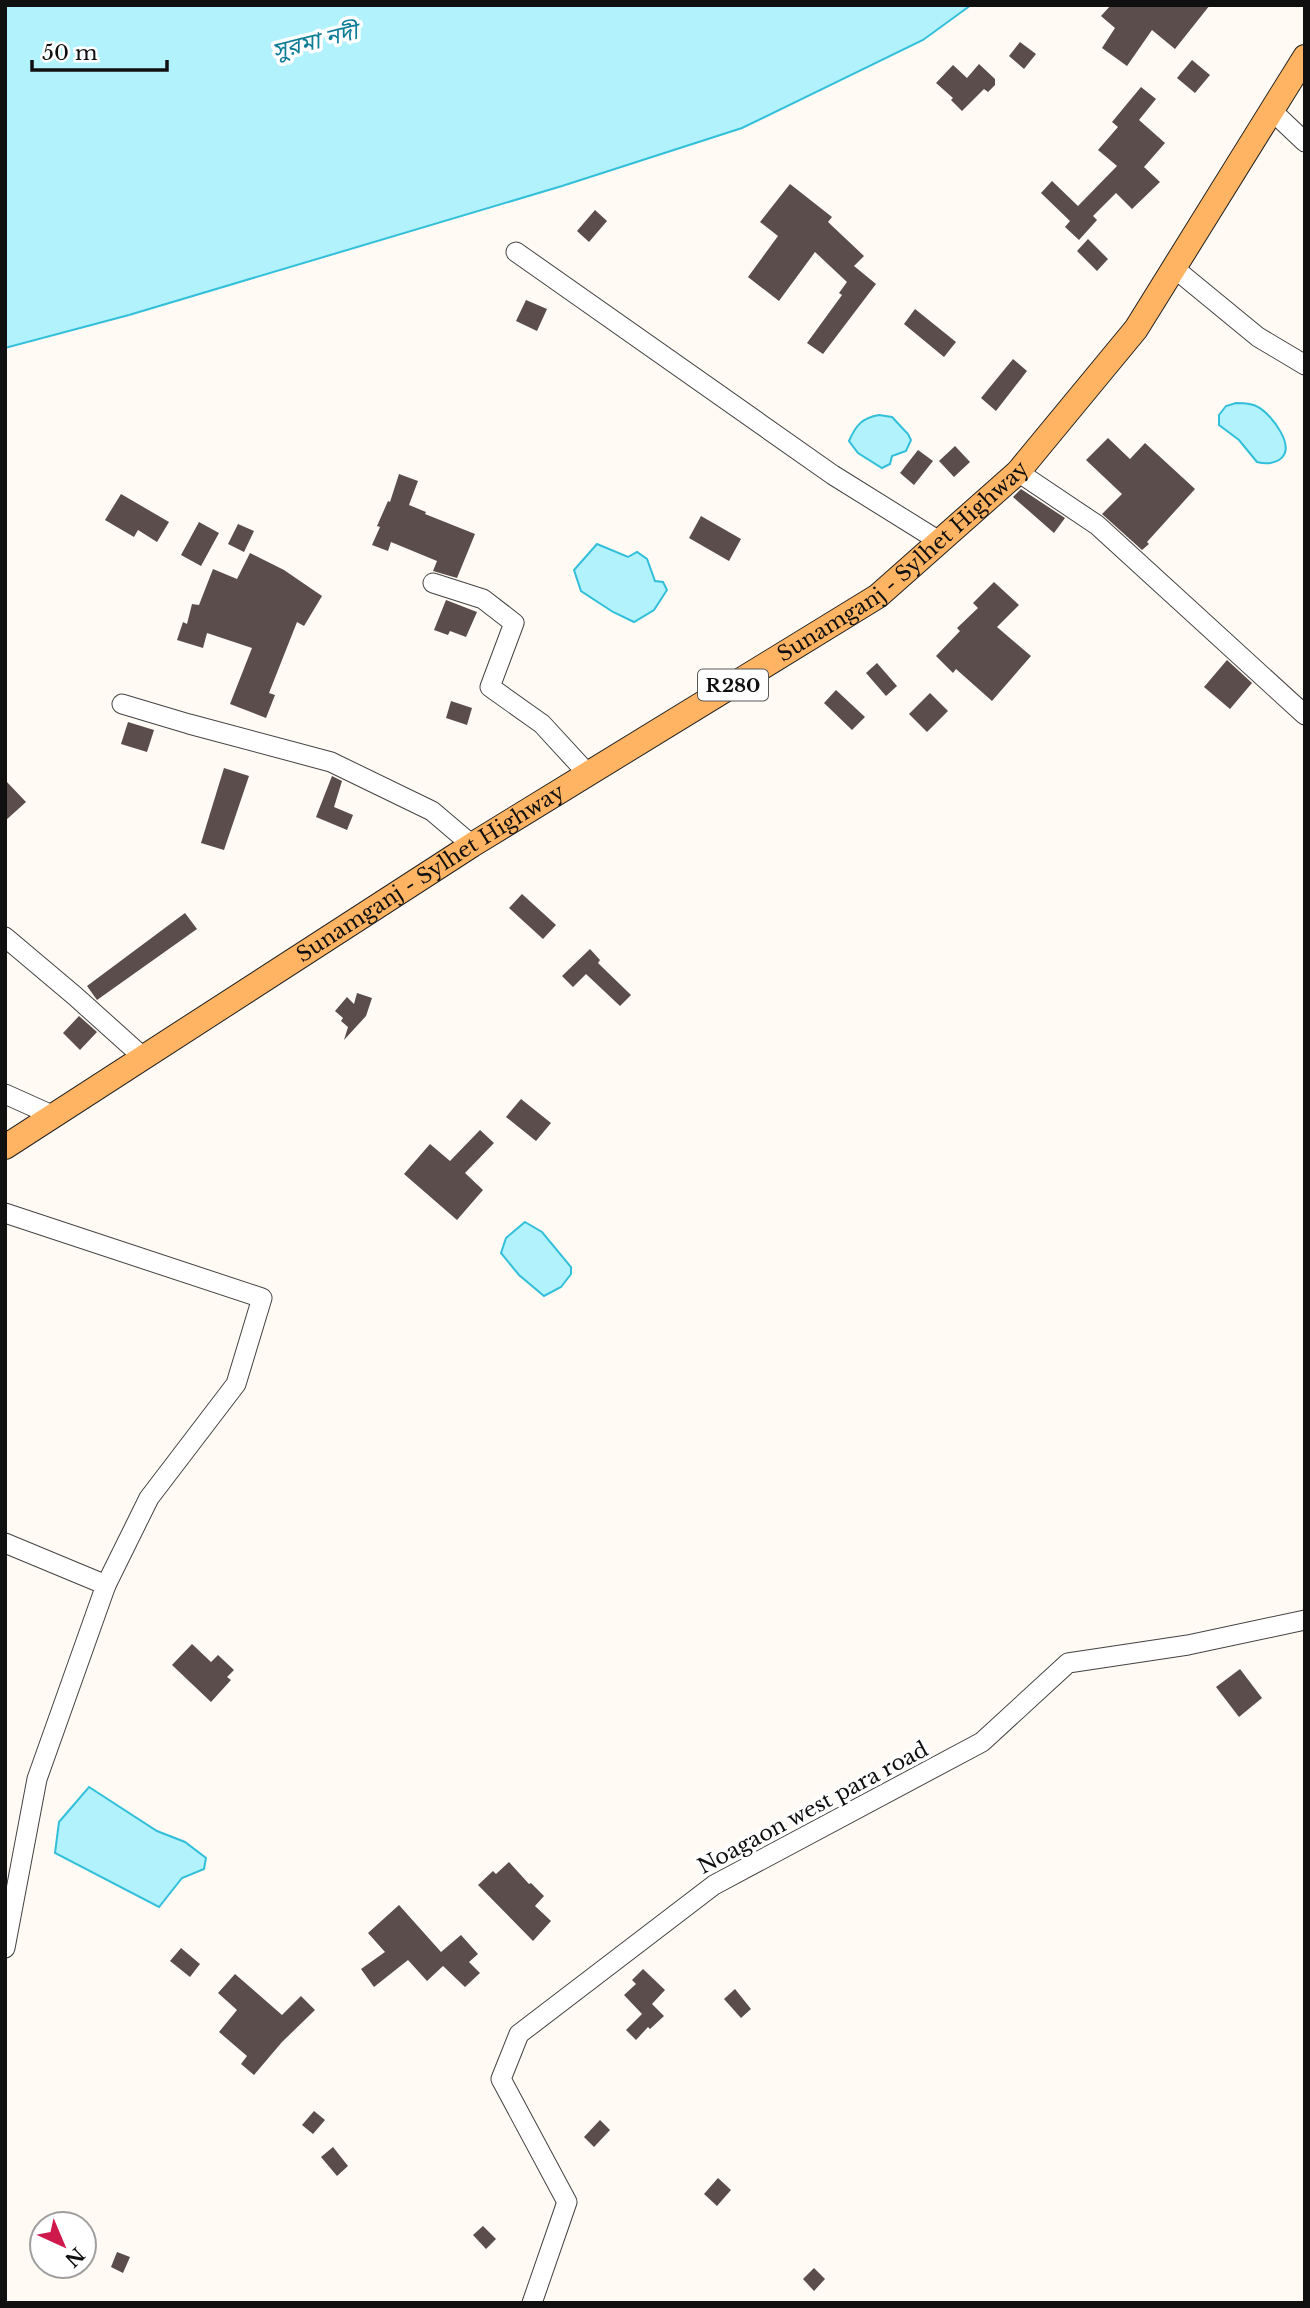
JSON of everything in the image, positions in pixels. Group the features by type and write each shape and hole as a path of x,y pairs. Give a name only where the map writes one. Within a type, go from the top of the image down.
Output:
{"main road":[{"name":"Sunamganj - Sylhet Highway","path":"5,1147 472,845 878,596 1018,472 1136,329 1305,57"}],"street":[{"path":"1271,110 1305,142"},
{"path":"516,252 834,475 939,541"},
{"path":"1174,268 1258,337 1305,365"},
{"path":"1018,472 1097,525 1305,716"},
{"path":"433,583 483,599 514,623 490,687 542,724 588,774"},
{"path":"122,704 331,762 432,811 472,845"},
{"path":"5,937 144,1058"},
{"path":"5,1094 54,1116"},
{"path":"5,1213 262,1298 236,1384 149,1498 106,1585 37,1779 5,1948"},
{"path":"5,1543 106,1585"},
{"name":"Noagaon west para road","path":"532,2303 567,2202 501,2079 519,2034 714,1885 982,1742 1068,1663 1188,1645 1305,1620"}],"water":[{"name":"সুরমা নদী","path":"5,5 971,5 923,40 742,128 562,186 129,315 5,348"},
{"path":"1236,403 1256,406 1275,424 1286,448 1279,460 1257,462 1239,440 1219,425 1219,415 1226,406"},
{"path":"879,415 892,417 911,440 906,451 892,456 890,464 882,468 858,453 849,441 860,423"},
{"path":"597,544 628,557 637,552 647,559 655,581 663,582 667,590 654,610 634,622 581,591 574,570"},
{"path":"525,1222 542,1232 571,1267 571,1274 561,1287 544,1296 519,1275 501,1253 506,1238"},
{"path":"89,1787 157,1831 185,1842 206,1858 204,1869 182,1878 159,1907 55,1853 59,1822"}],"building":[{"path":"1111,5 1210,5 1175,49 1152,30 1127,66 1102,48 1115,28 1101,16"},
{"path":"1020,42 1036,54 1024,69 1009,56"},
{"path":"1192,60 1210,75 1195,93 1177,78"},
{"path":"979,64 995,79 995,85 988,92 984,89 962,111 951,100 953,98 936,83 953,65 967,78"},
{"path":"1141,87 1156,99 1139,120 1165,143 1144,167 1160,182 1132,209 1116,193 1093,216 1097,220 1079,240 1065,227 1070,221 1041,193 1052,181 1078,206 1117,166 1098,150 1118,127 1112,122"},
{"path":"790,184 832,217 828,222 864,256 854,266 876,284 823,354 807,343 842,295 839,293 847,282 815,252 779,301 748,277 778,236 760,222"},
{"path":"595,210 607,221 589,242 577,231"},
{"path":"1088,239 1108,259 1097,271 1077,251"},
{"path":"526,300 547,309 537,331 516,321"},
{"path":"915,309 956,342 944,357 904,324"},
{"path":"1013,359 1027,371 996,411 981,398"},
{"path":"1108,438 1130,459 1145,443 1195,489 1142,550 1102,514 1122,494 1086,460"},
{"path":"955,446 970,462 954,477 939,461"},
{"path":"918,450 933,461 914,485 900,473"},
{"path":"399,474 418,481 409,505 475,534 457,578 433,571 437,561 391,542 388,551 372,545"},
{"path":"1021,489 1065,518 1054,533 1013,497"},
{"path":"121,494 169,522 157,542 138,530 134,537 105,520"},
{"path":"701,516 741,539 729,561 689,538"},
{"path":"199,522 219,533 201,566 181,555"},
{"path":"238,524 254,531 244,552 228,544"},
{"path":"250,553 284,570 322,596 304,626 297,622 269,693 275,695 266,718 230,704 252,648 207,633 203,648 177,640 183,622 187,624 192,604 199,605 213,569 237,579"},
{"path":"994,582 1019,605 997,627 1031,656 992,701 956,669 953,673 936,656 960,631 957,628 978,608 973,603"},
{"path":"446,600 477,612 466,637 450,631 448,635 434,630"},
{"path":"1227,660 1252,683 1230,709 1204,687"},
{"path":"877,663 897,686 886,696 866,673"},
{"path":"836,690 865,717 852,730 824,703"},
{"path":"930,693 948,711 927,732 909,714"},
{"path":"451,701 472,708 467,725 446,718"},
{"path":"128,722 154,730 147,752 121,744"},
{"path":"224,768 249,776 224,850 201,843"},
{"path":"332,776 342,781 334,807 353,815 347,830 316,817"},
{"path":"5,780 26,802 5,821"},
{"path":"522,894 556,925 543,939 509,908"},
{"path":"185,913 197,929 97,1000 87,986"},
{"path":"590,949 600,960 598,963 631,995 620,1006 586,974 573,987 562,976"},
{"path":"357,993 372,998 366,1016 344,1040 348,1027 335,1011 347,997 354,1004"},
{"path":"79,1016 97,1032 80,1050 63,1033"},
{"path":"521,1099 551,1123 536,1141 506,1117"},
{"path":"480,1130 494,1143 465,1173 483,1190 457,1220 404,1174 430,1144 450,1161"},
{"path":"192,1644 211,1662 218,1655 234,1670 227,1677 231,1680 211,1702 172,1665"},
{"path":"1240,1669 1262,1698 1239,1717 1216,1687"},
{"path":"509,1862 544,1896 535,1906 551,1921 533,1941 478,1885 493,1871 496,1874"},
{"path":"399,1905 441,1952 461,1935 478,1954 469,1962 480,1973 465,1987 443,1966 427,1981 408,1960 374,1987 361,1969 385,1952 368,1933"},
{"path":"181,1948 200,1964 190,1977 170,1961"},
{"path":"643,1969 665,1990 652,2004 664,2016 636,2040 626,2030 642,2014 624,1995 636,1984 632,1980"},
{"path":"235,1974 282,2015 301,1996 315,2010 282,2042 254,2075 241,2064 247,2056 219,2032 237,2010 218,1993"},
{"path":"735,1989 751,2009 741,2018 724,1999"},
{"path":"314,2111 325,2120 313,2134 302,2125"},
{"path":"600,2120 610,2130 594,2147 584,2137"},
{"path":"333,2147 348,2166 337,2176 321,2157"},
{"path":"718,2178 731,2190 717,2206 704,2194"},
{"path":"483,2226 496,2239 486,2249 473,2235"},
{"path":"117,2252 130,2257 123,2273 111,2267"},
{"path":"814,2268 825,2279 814,2291 803,2279"}]}
